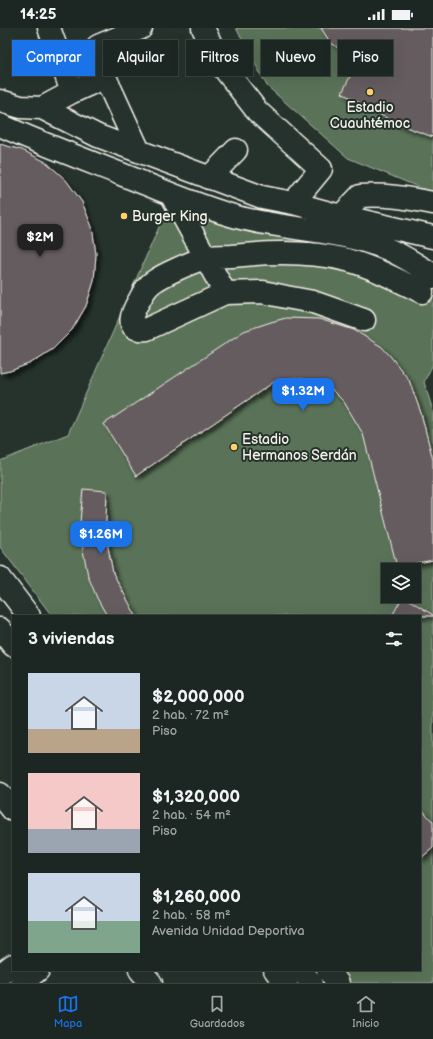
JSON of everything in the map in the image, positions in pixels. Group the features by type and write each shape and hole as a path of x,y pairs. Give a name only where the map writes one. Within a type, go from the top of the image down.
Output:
{"street":[{"path":"49,28 72,92"},
{"path":"203,28 220,63 257,111 320,169 293,203"},
{"path":"135,29 98,46 105,77 138,151"},
{"path":"42,108 105,77"},
{"path":"0,100 21,107 42,108 98,136 262,197 293,203 341,216 433,237"},
{"path":"0,125 213,210 275,225 326,232 374,244 405,258 430,273 427,285 380,272 347,260 325,256 257,254 206,258 183,266 152,282 136,304 130,319 135,328 141,330 147,329 224,293 263,292 313,302 364,320"},
{"path":"209,178 236,150"},
{"path":"171,194 224,293"},
{"path":"341,216 360,196 378,195 402,197 433,203"},
{"path":"0,578 28,615"},
{"path":"0,629 12,644"},
{"path":"0,794 12,809"},
{"path":"0,975 12,966"},
{"path":"22,983 37,971"},
{"path":"141,971 151,983"},
{"path":"276,971 286,983"},
{"path":"302,971 311,983"},
{"path":"329,971 338,983"}],"green space":[{"name":"Estadio Cuauhtémoc","path":"236,28 433,28 433,193 348,158 267,86 262,76 330,76 330,40 261,40 261,75 253,60 253,40 242,40"},
{"name":"Estadio Hermanos Serdán","path":"190,208 241,230 256,234 330,241 362,247 433,284 433,364 424,382 433,411 433,983 338,983 329,971 421,971 421,615 51,615 0,547 0,461 68,434 163,218 171,210"}],"building":[{"path":"321,28 433,28 433,137 395,123 342,93 350,76 393,76 393,40 338,40 338,48 329,40"},
{"path":"0,144 22,150 46,162 66,180 82,202 92,227 96,254 94,281 86,306 72,330 53,349 31,363 0,373"},
{"path":"286,318 319,319 354,330 382,347 409,380 421,413 433,460 433,560 418,563 396,563 363,434 344,402 331,389 310,380 293,378 274,382 136,476 104,424 244,331"},
{"path":"83,489 107,491 106,521 108,547 113,573 135,615 106,615 97,598 88,576 80,522"},
{"path":"399,603 414,603 433,616 393,615"},
{"path":"421,808 433,822 433,848 421,858"}],"place":[{"name":"Estadio Cuauhtémoc","path":"370,92"},
{"name":"Burger King","path":"124,216"},
{"name":"Estadio Hermanos Serdán","path":"234,447"}]}
